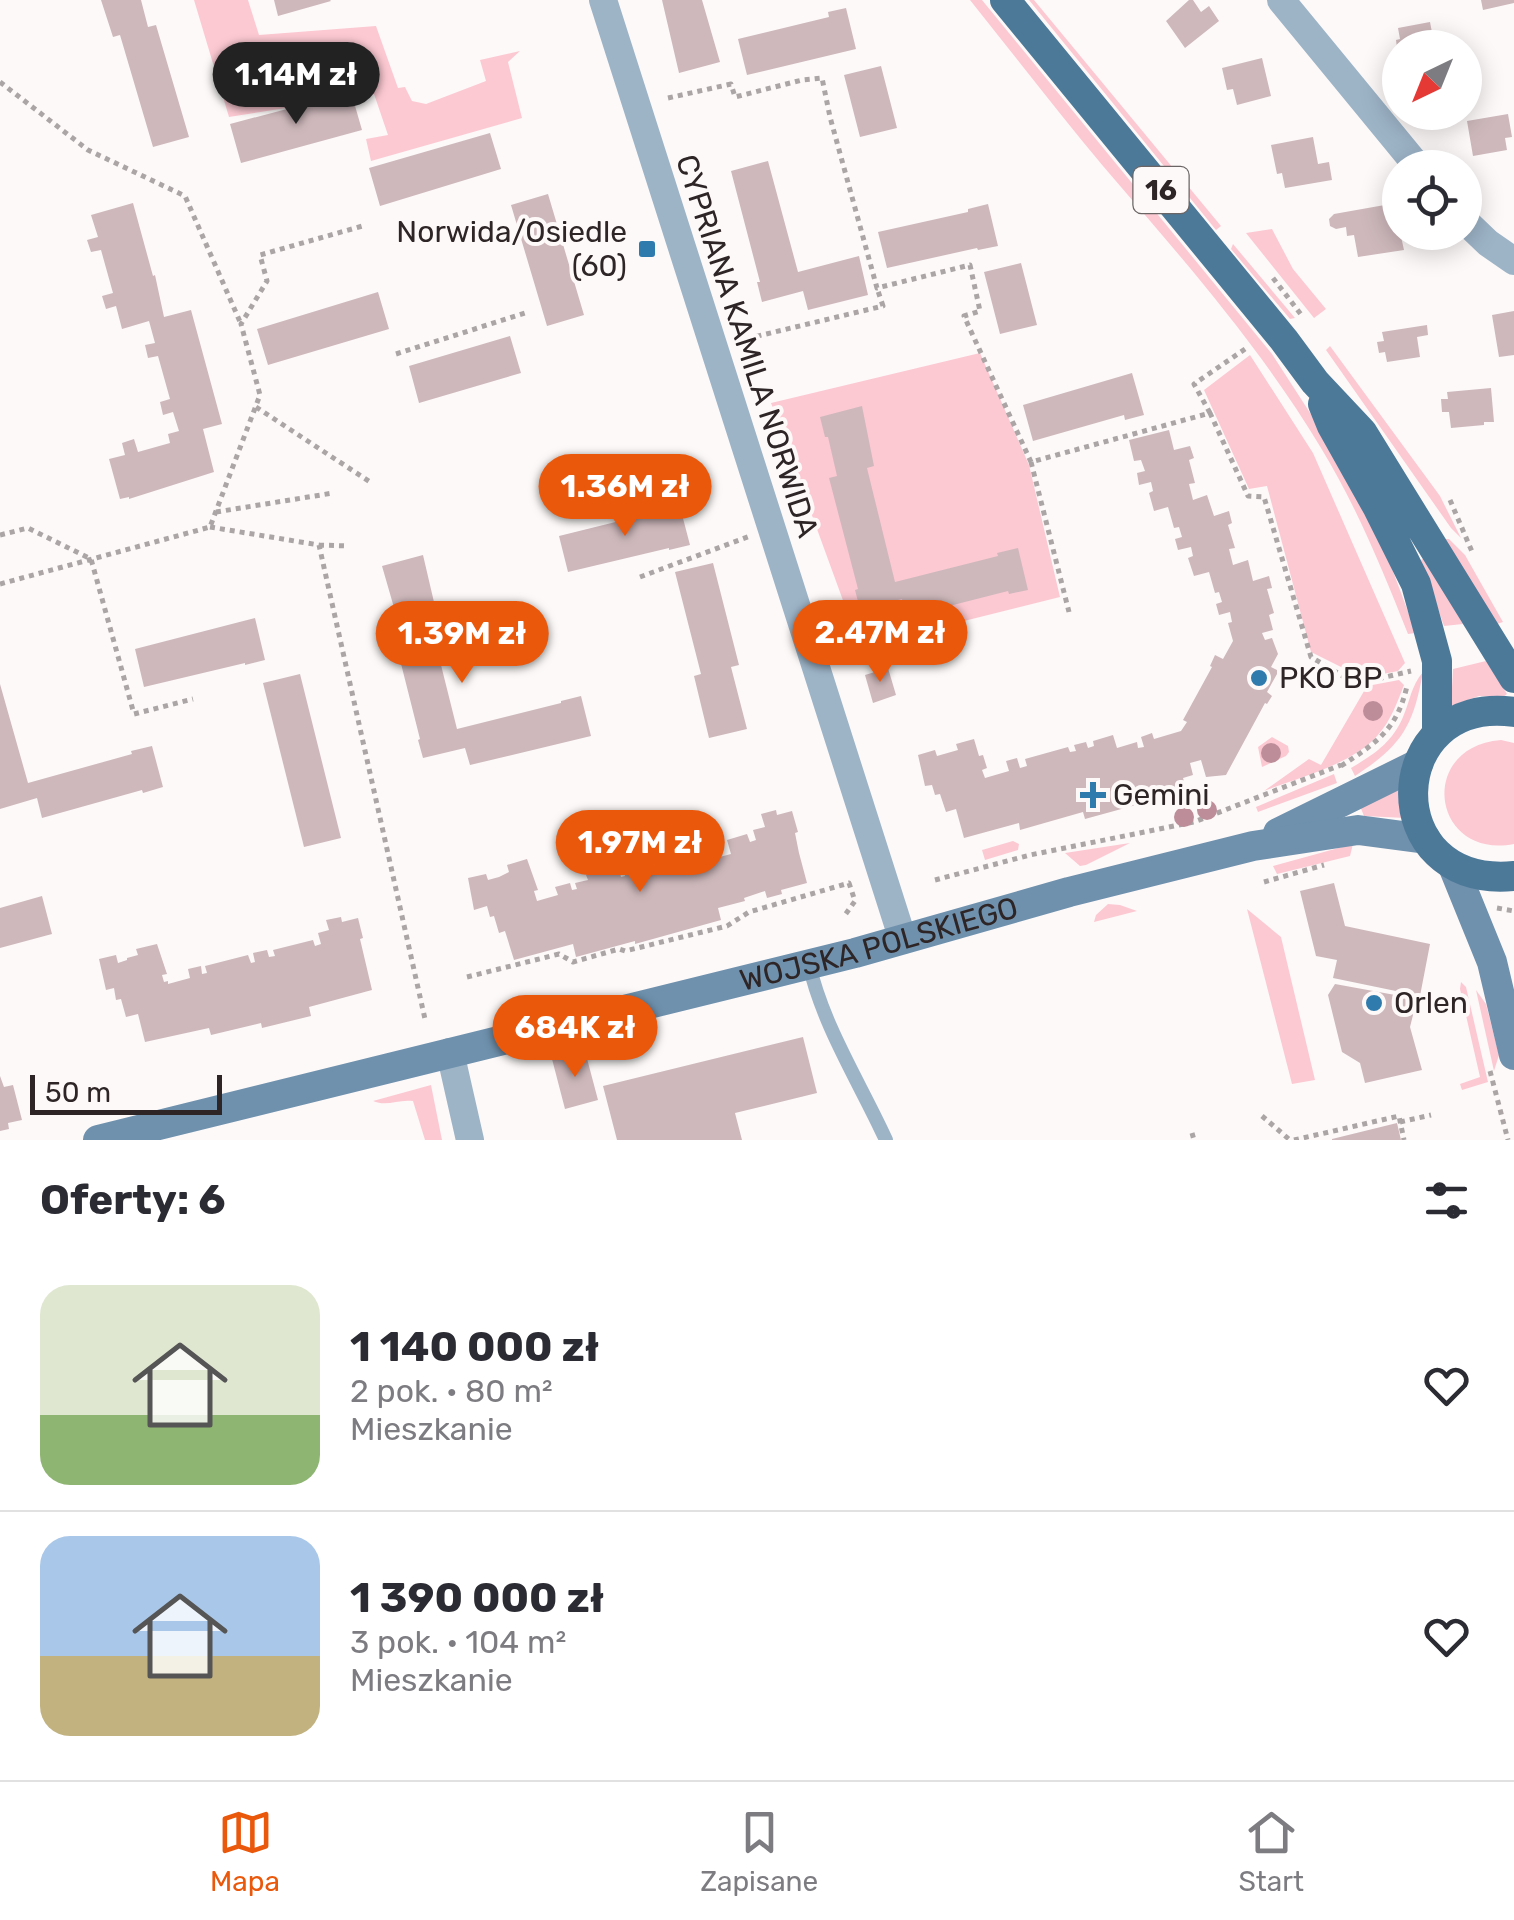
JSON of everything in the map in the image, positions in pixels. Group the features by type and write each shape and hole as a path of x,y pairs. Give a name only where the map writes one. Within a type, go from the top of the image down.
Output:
{"main road":[{"name":"16","path":"1005,0 1315,382 1362,432 1514,678"},
{"name":"16","path":"1315,382 1332,426 1416,584 1436,661 1436,734"},
{"path":"1514,712 1475,712 1436,734 1418,764 1412,802 1426,840 1453,866 1492,878 1514,876"}],"street":[{"name":"CYPRIANA KAMILA NORWIDA","path":"603,0 902,940"},
{"path":"1281,0 1404,150"},
{"path":"1482,237 1514,261"},
{"name":"WOJSKA POLSKIEGO","path":"1253,846 1418,764"},
{"name":"WOJSKA POLSKIEGO","path":"98,1140 809,964 1253,846 1358,830 1426,840"},
{"path":"1453,866 1492,962 1501,1059"},
{"path":"450,1052 470,1140"}],"lane":[{"path":"809,964 831,1025 886,1140"}],"path":[{"path":"668,98 731,84 735,98 822,78 883,306 715,346"},
{"path":"0,82 88,150 185,196 241,324 260,395 210,527"},
{"path":"241,324 267,281 260,255 366,225"},
{"path":"878,288 970,265 980,311 964,316 1031,462 1069,612"},
{"path":"396,354 524,313"},
{"path":"935,880 1030,855 1194,822 1340,766 1367,751 1386,732 1403,704 1411,668 1356,684 1311,657 1264,497 1248,496 1194,384 1248,347"},
{"path":"256,407 370,482"},
{"path":"1031,462 1210,412"},
{"path":"216,512 333,493"},
{"path":"1450,500 1474,556"},
{"path":"0,581 210,527 348,546"},
{"path":"0,535 28,528 90,559 134,714 192,698"},
{"path":"640,577 771,528"},
{"path":"319,545 425,1018"},
{"path":"1340,766 1344,779"},
{"path":"1264,882 1330,864"},
{"path":"468,977 558,954 573,962 619,948 626,952 727,926 749,912 849,883 855,901 846,915"},
{"path":"1501,1059 1508,1140"},
{"path":"1400,1122 1432,1115"},
{"path":"1262,1116 1292,1140 1398,1116 1404,1140"}],"shaded area":[{"path":"194,0 248,0 259,35 376,26 398,88 405,87 412,101 426,104 486,81 480,60 520,51 508,62 522,118 371,161 366,139 388,135 374,94 229,117"},
{"path":"970,0 982,0 1272,354 1334,450 1391,566 1416,633 1408,634 1346,493 1272,374"},
{"path":"1029,0 1034,0 1221,226 1216,230"},
{"path":"1272,229 1293,269 1326,309 1314,318 1246,233"},
{"path":"1233,244 1295,318 1290,319 1231,249"},
{"path":"1330,346 1440,496 1461,538 1326,350"},
{"path":"980,353 1029,465 1060,597 860,647 771,403"},
{"path":"1250,355 1313,453 1405,663 1398,671 1363,678 1311,652 1267,486 1249,489 1204,390"},
{"path":"1445,539 1465,555 1503,622 1497,624"},
{"path":"1424,558 1463,624 1444,626 1421,560"},
{"path":"1486,661 1507,694 1479,696 1451,706 1453,669"},
{"path":"1423,672 1415,707 1403,733 1355,776 1351,768 1393,734"},
{"path":"1399,680 1404,685 1393,711 1367,745 1325,769 1264,791 1309,759 1321,765 1367,686"},
{"path":"1272,737 1288,746 1289,752 1262,767 1258,747"},
{"path":"1501,740 1514,743 1514,844 1486,844 1465,835 1451,820 1445,801 1446,780 1456,761 1474,747"},
{"path":"1334,774 1337,783 1258,812 1256,807"},
{"path":"1401,784 1405,818 1364,816 1360,806"},
{"path":"1013,841 1019,844 1018,850 985,860 982,850"},
{"path":"1130,843 1080,866 1065,853"},
{"path":"1353,844 1350,856 1277,874 1273,866"},
{"path":"1108,904 1120,905 1137,911 1094,922"},
{"path":"1247,909 1281,937 1315,1080 1292,1084"},
{"path":"1461,982 1466,987 1488,1082 1462,1090 1460,1084 1480,1077"},
{"path":"1476,990 1486,1004 1499,1055 1494,1071"},
{"path":"431,1085 442,1140 425,1140 413,1101 373,1101"}],"building":[{"path":"101,0 141,0 148,27 156,25 189,137 153,147 120,35 113,37"},
{"path":"274,0 330,0 331,1 278,16"},
{"path":"662,0 702,0 720,62 679,73"},
{"path":"1189,0 1201,12 1209,6 1219,21 1185,48 1166,21"},
{"path":"1481,0 1514,0 1514,3 1483,10"},
{"path":"846,8 856,49 747,75 738,39 829,17 828,12"},
{"path":"1430,22 1432,30 1398,30"},
{"path":"1262,58 1271,96 1237,105 1233,89 1227,90 1222,68"},
{"path":"881,66 897,128 860,137 844,75"},
{"path":"351,92 362,130 241,163 230,124"},
{"path":"1508,114 1512,137 1505,138 1507,150 1482,154 1482,150 1472,150 1469,130 1482,130 1482,118"},
{"path":"490,133 501,169 380,206 369,168"},
{"path":"1313,137 1318,164 1329,162 1332,180 1285,188 1282,173 1277,174 1271,145"},
{"path":"768,161 798,272 859,256 868,295 808,310 803,291 762,302 731,171"},
{"path":"548,194 584,315 547,326 511,205"},
{"path":"133,203 164,317 191,310 222,424 203,429 214,472 120,499 109,459 125,455 122,443 134,439 138,452 170,443 168,434 179,431 173,412 163,415 160,402 170,399 158,356 148,358 145,345 155,343 149,321 122,329 116,306 106,309 102,296 113,293 101,250 91,252 87,240 98,237 91,215"},
{"path":"988,204 998,246 887,268 878,232"},
{"path":"1382,205 1382,250 1404,250 1358,257 1354,235 1347,236 1346,227 1330,226 1329,219 1334,214"},
{"path":"1021,263 1037,325 1000,334 984,272"},
{"path":"378,292 389,329 268,365 257,329"},
{"path":"1514,311 1514,355 1499,357 1492,315"},
{"path":"1427,325 1428,335 1417,337 1420,357 1387,362 1385,352 1379,353 1377,342 1384,341 1382,332"},
{"path":"510,336 521,373 419,403 409,366"},
{"path":"1132,373 1144,415 1125,420 1124,415 1033,441 1023,405"},
{"path":"1491,388 1494,422 1451,428 1449,412 1442,412 1441,399 1448,399 1447,392"},
{"path":"862,406 874,466 867,468 895,582 1018,548 1028,590 1009,594 1008,591 906,617 902,599 860,609 829,478 837,476 820,417"},
{"path":"1169,430 1174,450 1190,446 1194,458 1189,460 1195,483 1189,484 1193,500 1207,495 1214,516 1229,511 1232,523 1228,525 1235,548 1229,549 1233,565 1248,560 1253,581 1269,576 1273,630 1262,633 1265,640 1272,638 1278,654 1271,667 1277,674 1267,692 1272,696 1226,775 1206,777 1201,760 1190,763 1193,775 1183,778 1187,791 1085,819 1083,812 1020,830 1019,823 964,838 956,809 946,812 940,794 935,795 932,785 925,786 918,755 935,750 937,756 958,750 956,744 974,739 987,768 982,770 985,778 1009,771 1006,761 1017,758 1020,768 1027,766 1025,759 1068,747 1070,752 1076,751 1074,745 1086,742 1088,748 1094,746 1093,741 1113,735 1117,748 1137,742 1138,748 1144,747 1141,737 1152,733 1154,739 1181,731 1215,655 1223,659 1233,641 1228,623 1232,622 1230,612 1219,615 1216,604 1222,602 1209,572 1194,576 1188,558 1193,556 1191,547 1178,550 1175,539 1182,537 1179,527 1174,528 1168,507 1154,511 1149,493 1153,491 1151,482 1139,485 1137,473 1145,471 1141,460 1134,461 1129,440"},
{"path":"679,503 690,545 568,572 559,536"},
{"path":"423,555 437,615 429,617 457,729 581,696 591,736 470,765 465,748 423,758 392,628 399,625 382,566"},
{"path":"713,563 739,665 731,667 747,729 709,738 694,676 701,674 675,572"},
{"path":"255,618 265,660 144,687 135,649"},
{"path":"888,668 896,695 873,703 865,675"},
{"path":"300,674 341,838 304,847 263,683"},
{"path":"0,684 28,783 152,746 163,787 42,818 37,798 0,809"},
{"path":"776,810 777,815 792,811 807,883 781,890 782,894 767,898 765,891 718,908 721,920 576,957 573,944 514,960 505,931 499,933 487,906 474,910 468,878 486,874 488,880 499,877 509,872 507,865 527,859 538,890 534,891 537,901 558,895 555,887 570,883 572,890 577,889 575,883 588,880 586,875 606,869 619,869 621,877 625,876 623,868 637,864 639,871 645,870 643,864 664,858 667,868 687,863 689,871 693,870 691,862 705,858 707,867 713,865 712,859 731,854 727,840 747,834 750,842 756,840 753,830 765,827 761,814"},
{"path":"1334,883 1345,926 1430,944 1420,996 1333,978 1337,960 1316,956 1300,891"},
{"path":"42,896 52,934 0,948 0,908"},
{"path":"341,917 342,922 358,918 372,990 309,1007 311,1016 262,1028 261,1023 211,1035 209,1028 145,1042 138,1014 126,1017 114,988 106,990 99,959 116,955 118,963 138,955 136,949 157,944 167,974 162,975 168,984 190,978 188,969 201,966 202,974 207,973 205,966 248,955 251,963 255,962 253,953 267,950 269,957 275,956 273,950 313,940 315,946 321,944 318,933 329,930 326,920"},
{"path":"1335,984 1417,999 1410,1027 1422,1070 1365,1083 1360,1063 1342,1052 1328,995"},
{"path":"803,1037 817,1093 735,1113 742,1140 617,1140 603,1086"},
{"path":"585,1051 598,1100 565,1109 552,1059"},
{"path":"0,1076 4,1087 13,1085 22,1120 8,1123 9,1129 0,1131"},
{"path":"1397,1123 1401,1140 1332,1140 1332,1139"}],"place":[{"name":"Norwida/Osiedle (60)","path":"647,249"},
{"name":"PKO BP","path":"1259,678"},
{"name":"Gemini","path":"1093,795"},
{"name":"Orlen","path":"1374,1003"}]}
